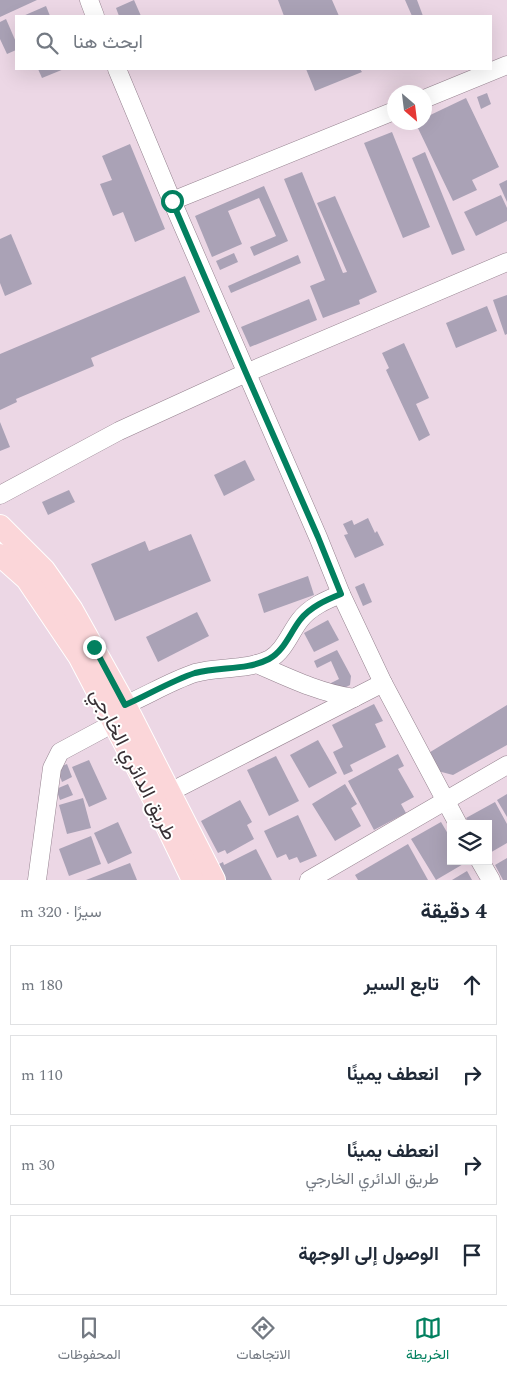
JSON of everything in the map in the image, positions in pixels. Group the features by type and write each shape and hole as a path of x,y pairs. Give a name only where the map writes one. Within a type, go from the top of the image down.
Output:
{"main road":[{"name":"طريق الدائري الخارجي","path":"0,526 44,570 72,610 120,714 155,801 193,880"},
{"name":"طريق الدائري الخارجي","path":"0,555 27,579 120,714 170,792 214,880"}],"street":[{"path":"89,0 95,15"},
{"path":"432,96 507,65"},
{"path":"117,70 341,594 384,683 456,820"},
{"path":"172,201 387,114"},
{"path":"0,495 119,431 246,373 507,262"},
{"path":"37,880 52,768 60,752 120,714 195,673 218,669 242,668 272,658 311,608 341,594"},
{"path":"257,664 308,686 334,695 354,698"},
{"path":"170,792 384,683"},
{"path":"309,880 507,765"},
{"path":"482,865 491,880"}],"building":[{"path":"0,0 37,0 0,17"},
{"path":"134,0 141,15 119,15 116,8"},
{"path":"278,0 332,0 339,15 284,15"},
{"path":"405,0 417,0 423,15 412,15"},
{"path":"46,6 50,15 25,15"},
{"path":"6,19 15,40 15,50 7,54 0,39 0,22"},
{"path":"38,70 62,70 42,78"},
{"path":"306,70 361,70 362,72 315,91"},
{"path":"487,93 491,104 481,109 477,97"},
{"path":"466,98 499,167 472,180 477,190 453,201 419,130 432,130 432,114"},
{"path":"392,132 430,227 403,238 364,143"},
{"path":"130,144 165,229 135,242 123,212 113,216 100,184 112,180 102,156"},
{"path":"425,152 465,250 452,255 412,158"},
{"path":"302,172 343,273 347,272 317,203 335,196 377,292 359,300 360,304 323,318 310,286 325,280 284,179"},
{"path":"507,180 507,202 499,184"},
{"path":"264,186 288,241 254,256 250,247 276,236 259,198 228,211 242,244 212,257 195,216"},
{"path":"501,195 507,208 507,221 476,236 464,212"},
{"path":"11,234 32,284 5,296 0,283 0,239"},
{"path":"234,253 238,262 220,270 216,261"},
{"path":"298,255 301,263 231,293 228,286"},
{"path":"185,276 200,312 91,358 94,366 16,399 17,402 0,410 0,354"},
{"path":"507,295 507,334 505,335 493,300"},
{"path":"309,299 317,320 250,347 241,327"},
{"path":"487,306 497,331 456,348 446,323"},
{"path":"404,343 429,398 416,404 430,435 419,441 386,370 389,368 382,353"},
{"path":"0,422 10,447 0,451"},
{"path":"245,460 255,480 224,496 214,475"},
{"path":"69,490 75,502 48,515 42,502"},
{"path":"368,518 375,533 377,531 384,545 355,558 344,535 348,534 343,524 352,520 354,525"},
{"path":"191,534 211,581 115,621 91,564 145,541 149,551"},
{"path":"308,576 314,595 264,613 258,594"},
{"path":"364,583 372,602 363,606 355,587"},
{"path":"197,612 209,636 158,662 146,637"},
{"path":"328,620 339,640 314,652 304,633"},
{"path":"337,650 351,676 350,685 335,693 327,685 339,679 331,661 317,668 314,661"},
{"path":"374,704 383,721 375,724 386,747 350,765 353,771 344,775 333,752 343,747 332,725"},
{"path":"507,705 507,745 453,775 434,770 427,754"},
{"path":"318,740 337,773 309,788 290,755"},
{"path":"398,754 404,766 398,769 414,797 401,804 406,813 374,830 348,781"},
{"path":"276,756 299,801 269,816 247,770"},
{"path":"89,760 107,799 89,807 72,767"},
{"path":"67,764 72,777 62,782 57,768"},
{"path":"68,784 73,795 60,800 56,789"},
{"path":"345,784 357,804 351,808 361,826 335,841 312,804"},
{"path":"507,794 507,817 497,800"},
{"path":"83,798 91,828 67,834 59,805"},
{"path":"240,800 252,822 247,825 254,839 227,854 225,850 218,853 201,821"},
{"path":"495,802 507,824 507,843 492,852 492,820 467,820 466,818"},
{"path":"298,815 317,856 300,863 297,857 289,860 286,854 277,858 264,831"},
{"path":"118,822 132,853 108,864 94,833"},
{"path":"441,822 447,832 447,865 462,865 436,880 411,839"},
{"path":"91,836 101,864 69,876 59,849"},
{"path":"408,844 428,880 358,880 355,875"},
{"path":"256,849 272,880 220,880 213,867 223,862 224,865"},
{"path":"507,858 507,880 503,880 495,865"},
{"path":"130,863 137,880 86,880"},
{"path":"467,871 472,880 452,880"}],"route":[{"path":"94,647 125,705 195,673 218,669 242,668 272,658 311,608 341,594 172,201"}]}
